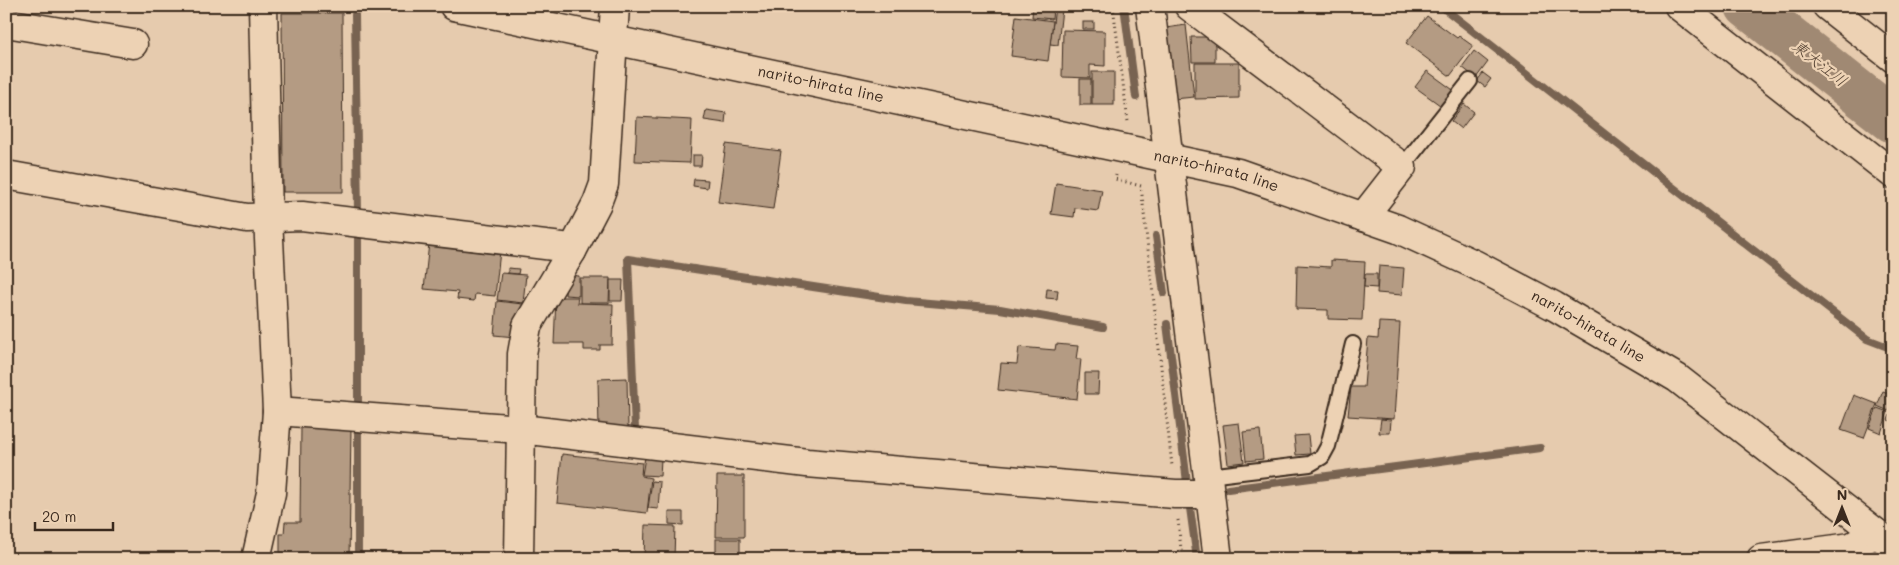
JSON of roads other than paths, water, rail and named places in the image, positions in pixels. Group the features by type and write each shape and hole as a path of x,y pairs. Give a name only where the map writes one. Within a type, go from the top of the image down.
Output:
{"street":[{"path":"256,559 271,493 277,411 268,217 263,6"},
{"name":"narito-hirata line","path":"454,6 1238,173 1398,229 1474,264 1554,306 1677,378 1885,539"},
{"path":"519,559 522,354 528,326 572,251 597,203 604,184 614,40 614,6"},
{"path":"1150,6 1218,559"},
{"path":"1190,6 1402,167 1363,217"},
{"path":"1679,6 1893,174"},
{"path":"1827,6 1893,58"},
{"path":"6,22 133,44"},
{"path":"6,175 247,218 302,216 562,247 572,251"},
{"path":"277,411 521,429 808,463 1174,494 1209,485"},
{"path":"1761,559 1851,547 1885,539"}],"lane":[{"path":"1402,167 1470,81"},
{"path":"1209,485 1310,464 1322,457 1328,446 1353,344"}],"waterway":[{"path":"1124,6 1136,97"},
{"path":"1441,6 1867,339 1893,349"},
{"name":"東大江川","path":"1748,6 1893,120"},
{"path":"355,15 358,212"},
{"path":"358,228 358,406"},
{"path":"1156,236 1164,293"},
{"path":"635,429 628,259 906,301 1000,309 1103,327"},
{"path":"1167,324 1187,482"},
{"path":"358,426 358,559"},
{"path":"1228,489 1540,448"},
{"path":"1190,508 1197,559"}]}
